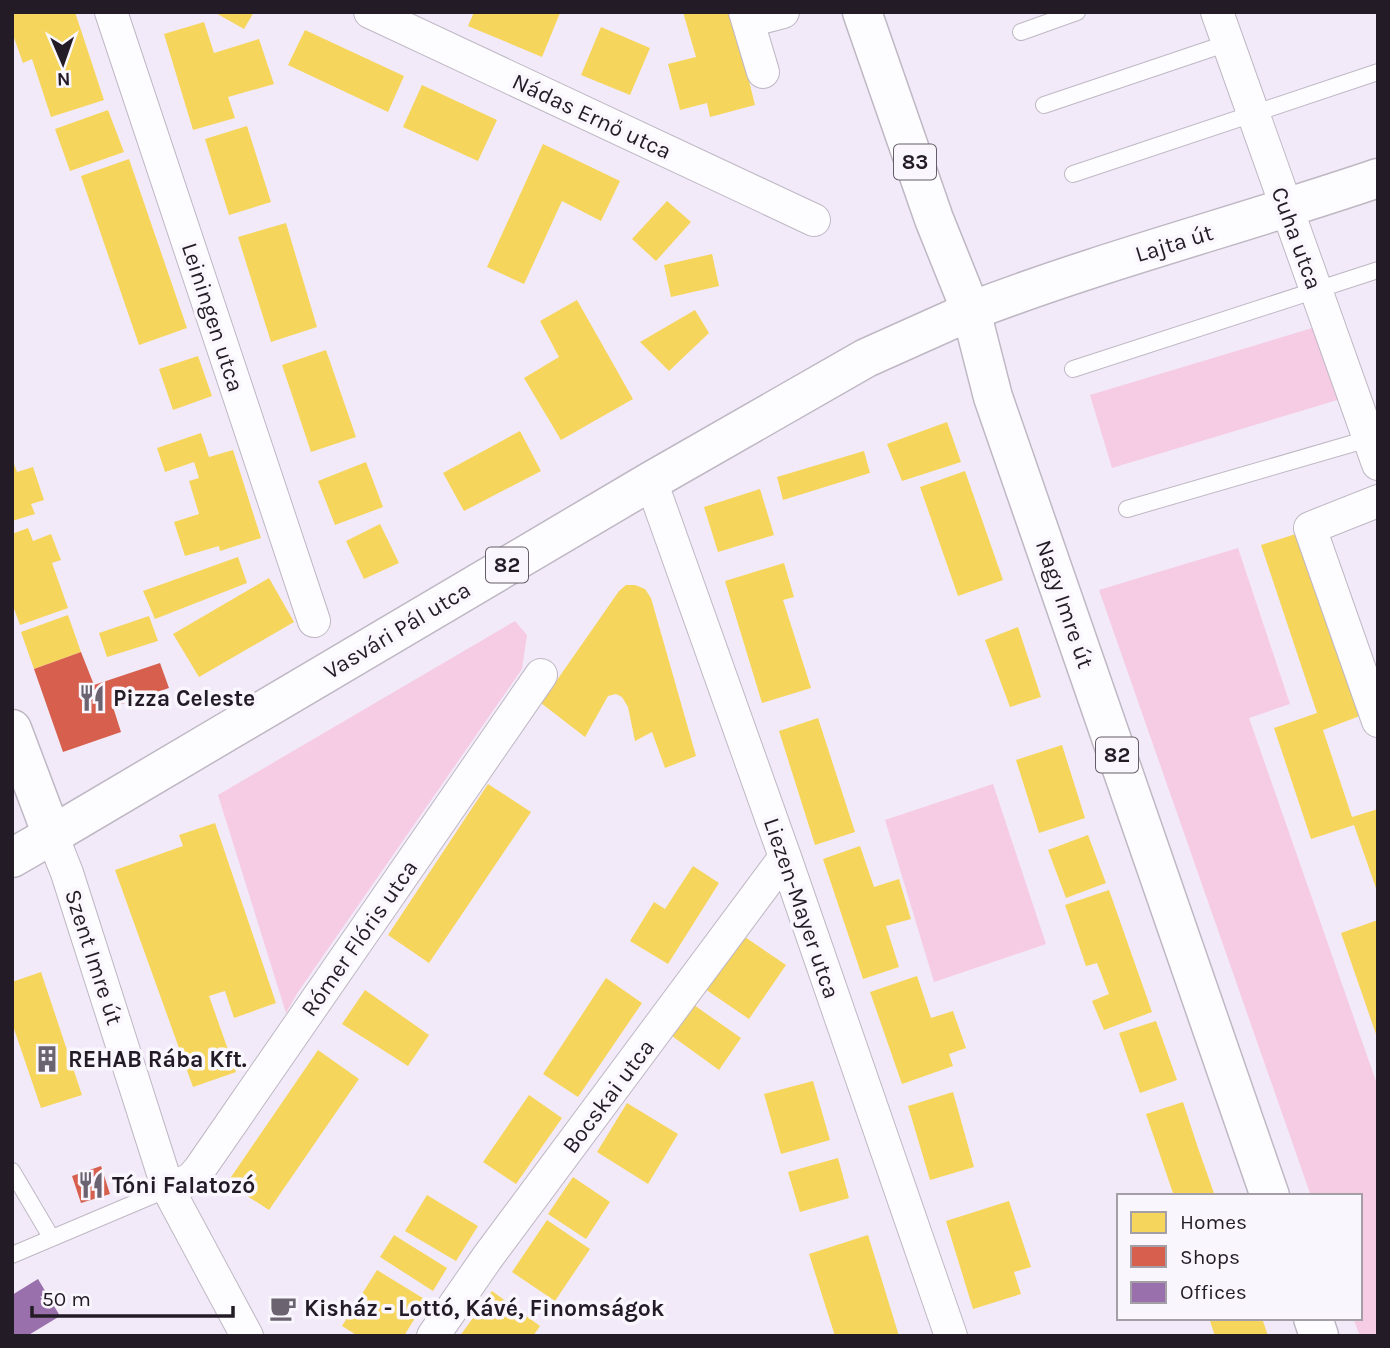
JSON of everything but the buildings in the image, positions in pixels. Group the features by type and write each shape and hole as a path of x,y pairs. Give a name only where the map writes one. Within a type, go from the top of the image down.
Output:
{"main road":[{"name":"Nagy Imre út","path":"866,16 934,219 971,311 993,397 1269,1194"},
{"name":"Lajta út","path":"971,311 1045,283 1378,178"},
{"name":"Vasvári Pál utca","path":"12,859 651,481 866,358 971,311"},
{"name":"Szent Imre út","path":"12,729 52,835"}],"street":[{"name":"Leiningen utca","path":"111,12 314,621"},
{"name":"Nádas Ernő utca","path":"370,12 814,220"},
{"path":"763,72 747,17 783,12"},
{"name":"Cuha utca","path":"1217,12 1373,451"},
{"name":"Liezen-Mayer utca","path":"651,481 951,1336"},
{"path":"1378,501 1310,528 1378,721"},
{"name":"Rómer Flóris utca","path":"168,1189 191,1179 199,1170 541,675"},
{"name":"Szent Imre út","path":"52,835 168,1189 247,1336"},
{"name":"Bocskai utca","path":"433,1336 487,1258 785,857"}],"lane":[{"path":"1021,32 1077,12"},
{"path":"1044,105 1228,43"},
{"path":"1073,174 1378,72"},
{"path":"1073,369 1378,270"},
{"path":"1126,509 1373,451"},
{"path":"12,1171 51,1237"},
{"path":"12,1255 168,1189"}],"shaded area":[{"path":"1319,326 1344,398 1112,468 1090,395"},
{"path":"1238,548 1290,704 1249,718 1378,1087 1378,1336 1360,1336 1354,1320 1362,1320 1362,1194 1310,1194 1099,590"},
{"path":"515,621 527,635 522,669 286,1013 218,795"},
{"path":"993,784 1046,944 934,982 885,820"}],"place":[{"name":"Pizza Celeste","path":"92,698"},
{"name":"REHAB Rába Kft.","path":"47,1059"},
{"name":"Tóni Falatozó","path":"91,1185"},
{"name":"Kisház - Lottó, Kávé, Finomságok","path":"283,1308"}]}
